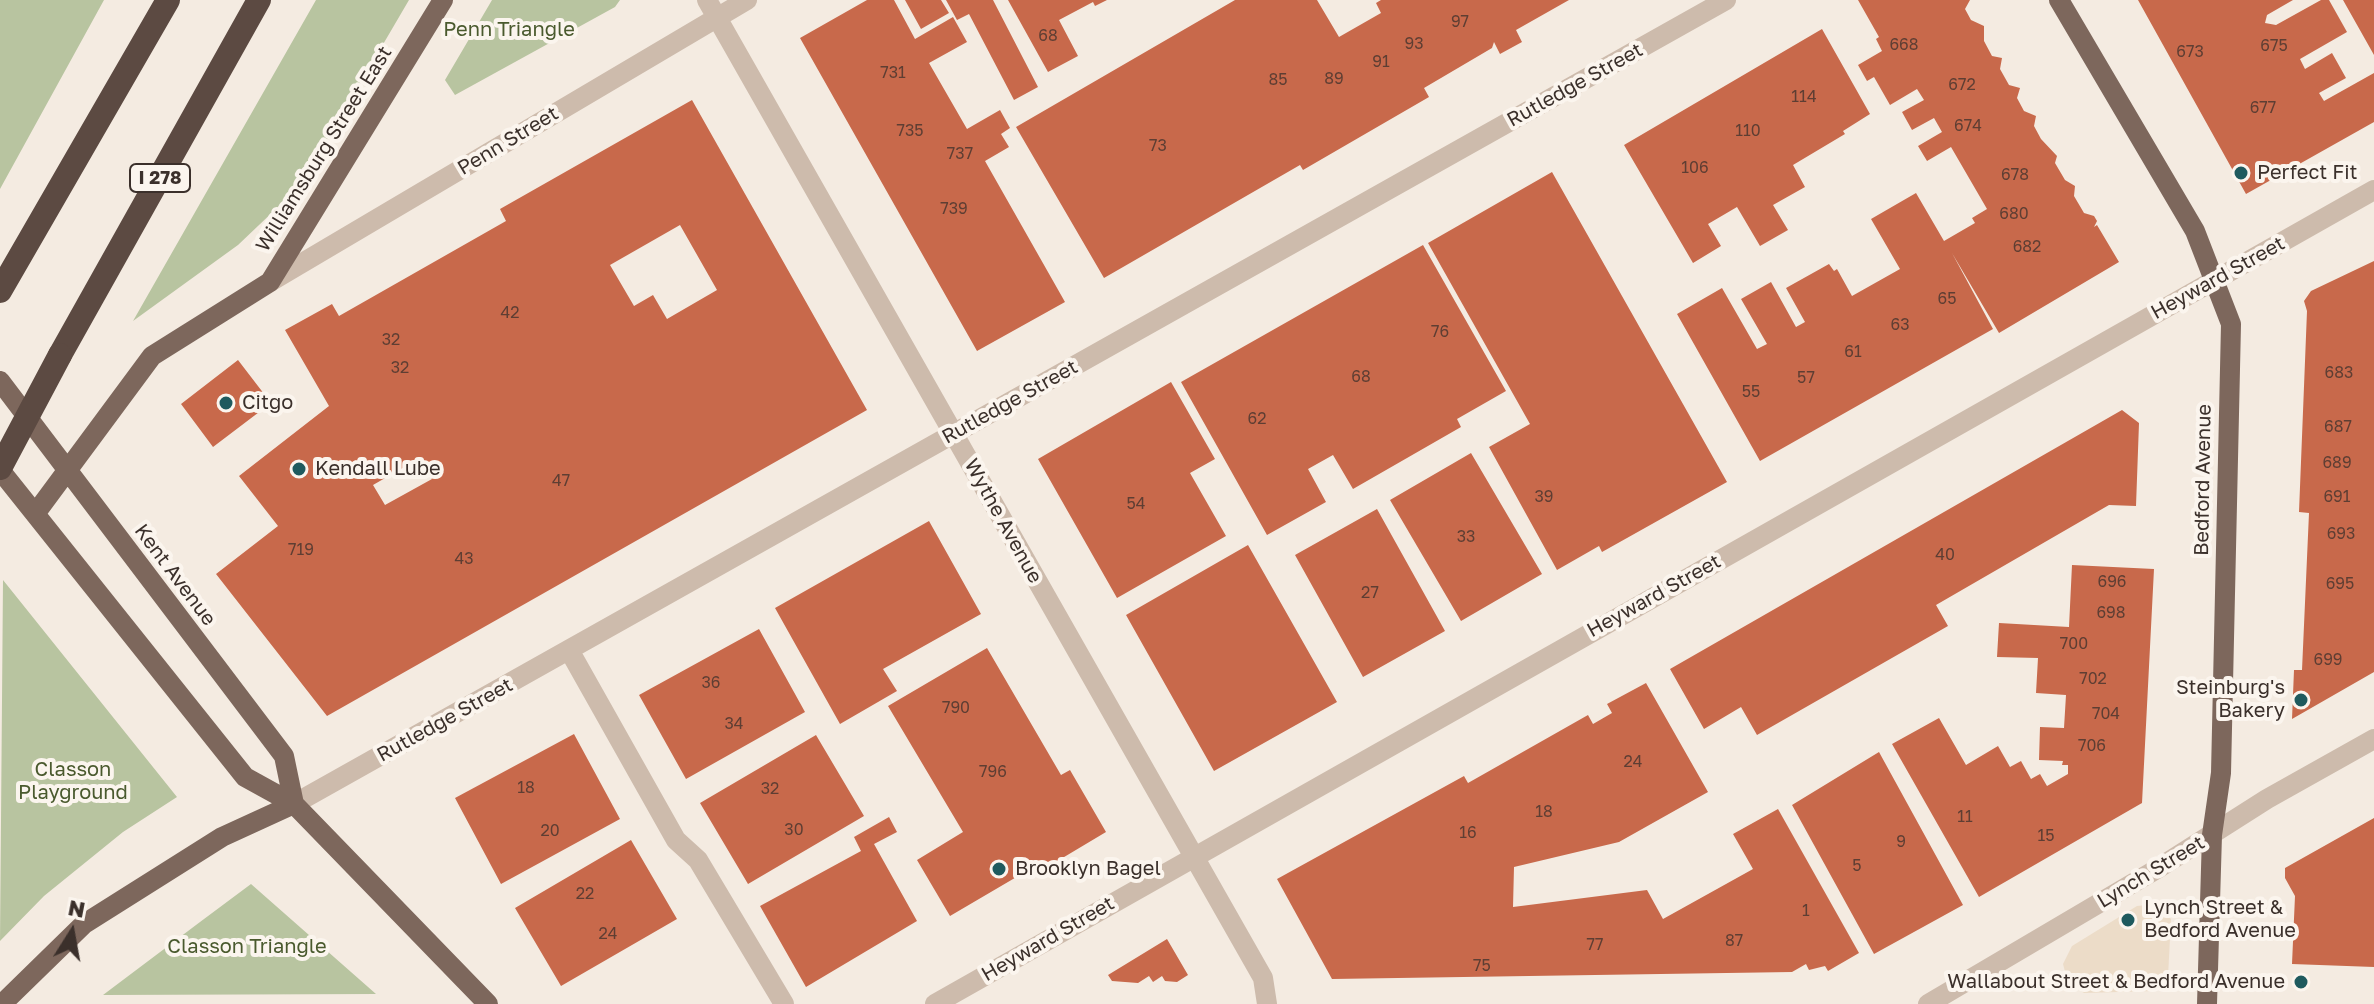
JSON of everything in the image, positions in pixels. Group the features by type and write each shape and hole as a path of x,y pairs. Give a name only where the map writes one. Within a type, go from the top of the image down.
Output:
{"highway":[{"path":"0,291 168,0"},
{"name":"I 278","path":"0,469 60,355 259,0"}],"main road":[{"name":"Williamsburg Street East","path":"35,514 152,356 270,282 443,0"},
{"name":"Bedford Avenue","path":"2059,0 2195,231 2231,324 2221,773 2212,835 2207,1004"},
{"name":"Kent Avenue","path":"0,381 284,756 294,804"},
{"path":"0,469 245,777 294,804 488,1004"},
{"path":"2,1004 84,924 222,837 294,804"}],"street":[{"name":"Penn Street","path":"270,282 712,9 747,0"},
{"name":"Rutledge Street","path":"294,804 1726,0"},
{"name":"Wythe Avenue","path":"712,9 1191,857 1263,978 1267,1004"},
{"name":"Heyward Street","path":"935,1004 2374,190"},
{"path":"569,650 676,840 698,860 784,1004"},
{"name":"Lynch Street","path":"1928,1004 2267,799 2374,739"}],"green space":[{"path":"0,0 104,0 0,189"},
{"path":"316,0 409,0 300,186 238,245 133,321"},
{"name":"Penn Triangle","path":"492,0 620,0 615,7 455,95 445,80"},
{"name":"Classon Playground","path":"3,580 177,797 123,832 44,896 0,941"},
{"name":"Classon Triangle","path":"251,884 376,994 103,995 200,922"}],"shaded area":[{"path":"2156,904 2171,919 2168,977 2154,991 2084,993 2068,983 2063,964 2072,946 2137,906"}],"building":[{"path":"867,0 894,0 915,39 953,17 967,42 929,63 967,129 1000,110 1010,128 1001,134 1009,147 985,161 1065,302 977,351 800,38"},
{"path":"905,0 941,0 949,13 921,29"},
{"path":"946,0 993,0 1038,87 1014,100 969,14 957,20"},
{"path":"1008,0 1107,0 1095,6 1093,2 1059,20 1078,56 1048,72"},
{"path":"1235,0 1317,0 1339,37 1381,13 1376,3 1381,0 1569,0 1516,30 1522,42 1500,54 1494,42 1492,48 1424,88 1429,97 1303,170 1300,165 1104,278 1016,127"},
{"path":"1858,0 1970,0 1965,9 1971,20 1984,26 1984,41 1992,56 2002,58 2000,69 2009,85 2020,88 2017,98 2024,111 2036,116 2034,126 2041,139 2057,156 2055,163 2065,180 2075,186 2074,196 2084,213 2094,216 2097,221 2094,227 2097,225 2119,262 1999,333 1952,253 1993,329 1760,461 1677,314 1722,288 1757,349 1767,344 1741,299 1771,282 1796,327 1805,322 1786,288 1829,264 1834,271 1837,269 1852,296 1900,269 1871,219 1916,193 1944,241 1975,223 1972,218 1987,209 1951,147 1927,161 1918,146 1942,132 1934,118 1912,130 1902,112 1924,100 1917,89 1890,105 1874,77 1867,81 1858,65 1882,51 1876,39 1879,37"},
{"path":"2138,0 2293,0 2267,15 2265,23 2276,25 2321,0 2329,0 2347,32 2300,59 2305,69 2332,53 2346,78 2319,93 2324,101 2374,73 2374,122 2246,194"},
{"path":"2343,0 2374,0 2374,55"},
{"path":"1822,29 1870,114 1843,131 1845,134 1793,165 1805,187 1773,205 1788,230 1760,246 1737,207 1708,224 1721,246 1693,263 1624,145"},
{"path":"692,100 867,410 327,716 216,574 278,526 239,476 329,406 285,330 332,304 339,316 506,221 500,209","holes":["680,225 717,290 667,319 653,295 634,306 610,265","420,458 432,479 385,505 373,485"]},
{"path":"1552,172 1727,482 1602,552 1599,546 1557,570 1489,447 1530,424 1428,243"},
{"path":"1423,245 1506,391 1457,419 1461,427 1353,489 1333,455 1308,469 1326,502 1267,535 1181,382"},
{"path":"2374,261 2374,672 2292,719 2294,670 2302,670 2309,513 2299,512 2307,311 2304,301 2311,291"},
{"name":"Citgo","path":"238,360 271,403 213,447 181,404"},
{"path":"1171,382 1215,459 1190,473 1226,536 1117,598 1038,459"},
{"path":"2122,410 2139,423 2136,506 2109,505 1936,605 1948,626 1757,735 1741,707 1704,729 1670,669"},
{"path":"1471,453 1542,574 1461,621 1390,500"},
{"path":"1377,509 1445,631 1363,677 1295,555"},
{"path":"929,521 981,614 883,669 897,691 840,724 775,608"},
{"path":"1248,545 1337,702 1214,771 1126,615"},
{"path":"2072,565 2154,569 2142,803 1979,897 1892,744 1939,718 1966,765 1998,746 2010,767 2021,761 2031,779 2040,774 2047,786 2068,774 2068,765 2062,765 2063,761 2039,760 2040,727 2064,728 2066,695 2036,693 2038,658 1997,657 1999,623 2069,627"},
{"path":"759,629 805,712 686,779 639,695"},
{"path":"987,648 1061,775 1070,770 1106,832 1029,878 1025,872 950,916 917,860 963,832 888,706"},
{"path":"1646,683 1708,792 1619,842 1514,867 1513,907 1647,890 1663,919 1753,869 1733,834 1778,809 1859,953 1828,971 1825,966 1809,970 1806,964 1792,972 1332,979 1277,879 1464,776 1468,783 1588,715 1593,724 1612,713 1607,704"},
{"path":"574,734 620,819 501,884 455,798"},
{"path":"816,735 864,816 748,884 700,803"},
{"path":"1879,752 1963,905 1874,954 1792,805"},
{"path":"889,817 897,832 874,844 917,921 806,987 760,906 861,851 854,837"},
{"path":"2374,818 2374,967 2292,964 2295,896 2285,878 2285,868"},
{"path":"631,840 677,919 561,986 515,908"},
{"path":"1167,939 1188,975 1177,982 1165,981 1162,976 1153,982 1149,976 1138,983 1112,981 1108,975"}],"place":[{"name":"Perfect Fit","path":"2241,173"},
{"name":"Citgo","path":"226,403"},
{"name":"Kendall Lube","path":"299,469"},
{"name":"Steinburg's Bakery","path":"2301,700"},
{"name":"Brooklyn Bagel","path":"999,869"},
{"name":"Lynch Street & Bedford Avenue","path":"2128,920"},
{"name":"Wallabout Street & Bedford Avenue","path":"2301,982"}]}
